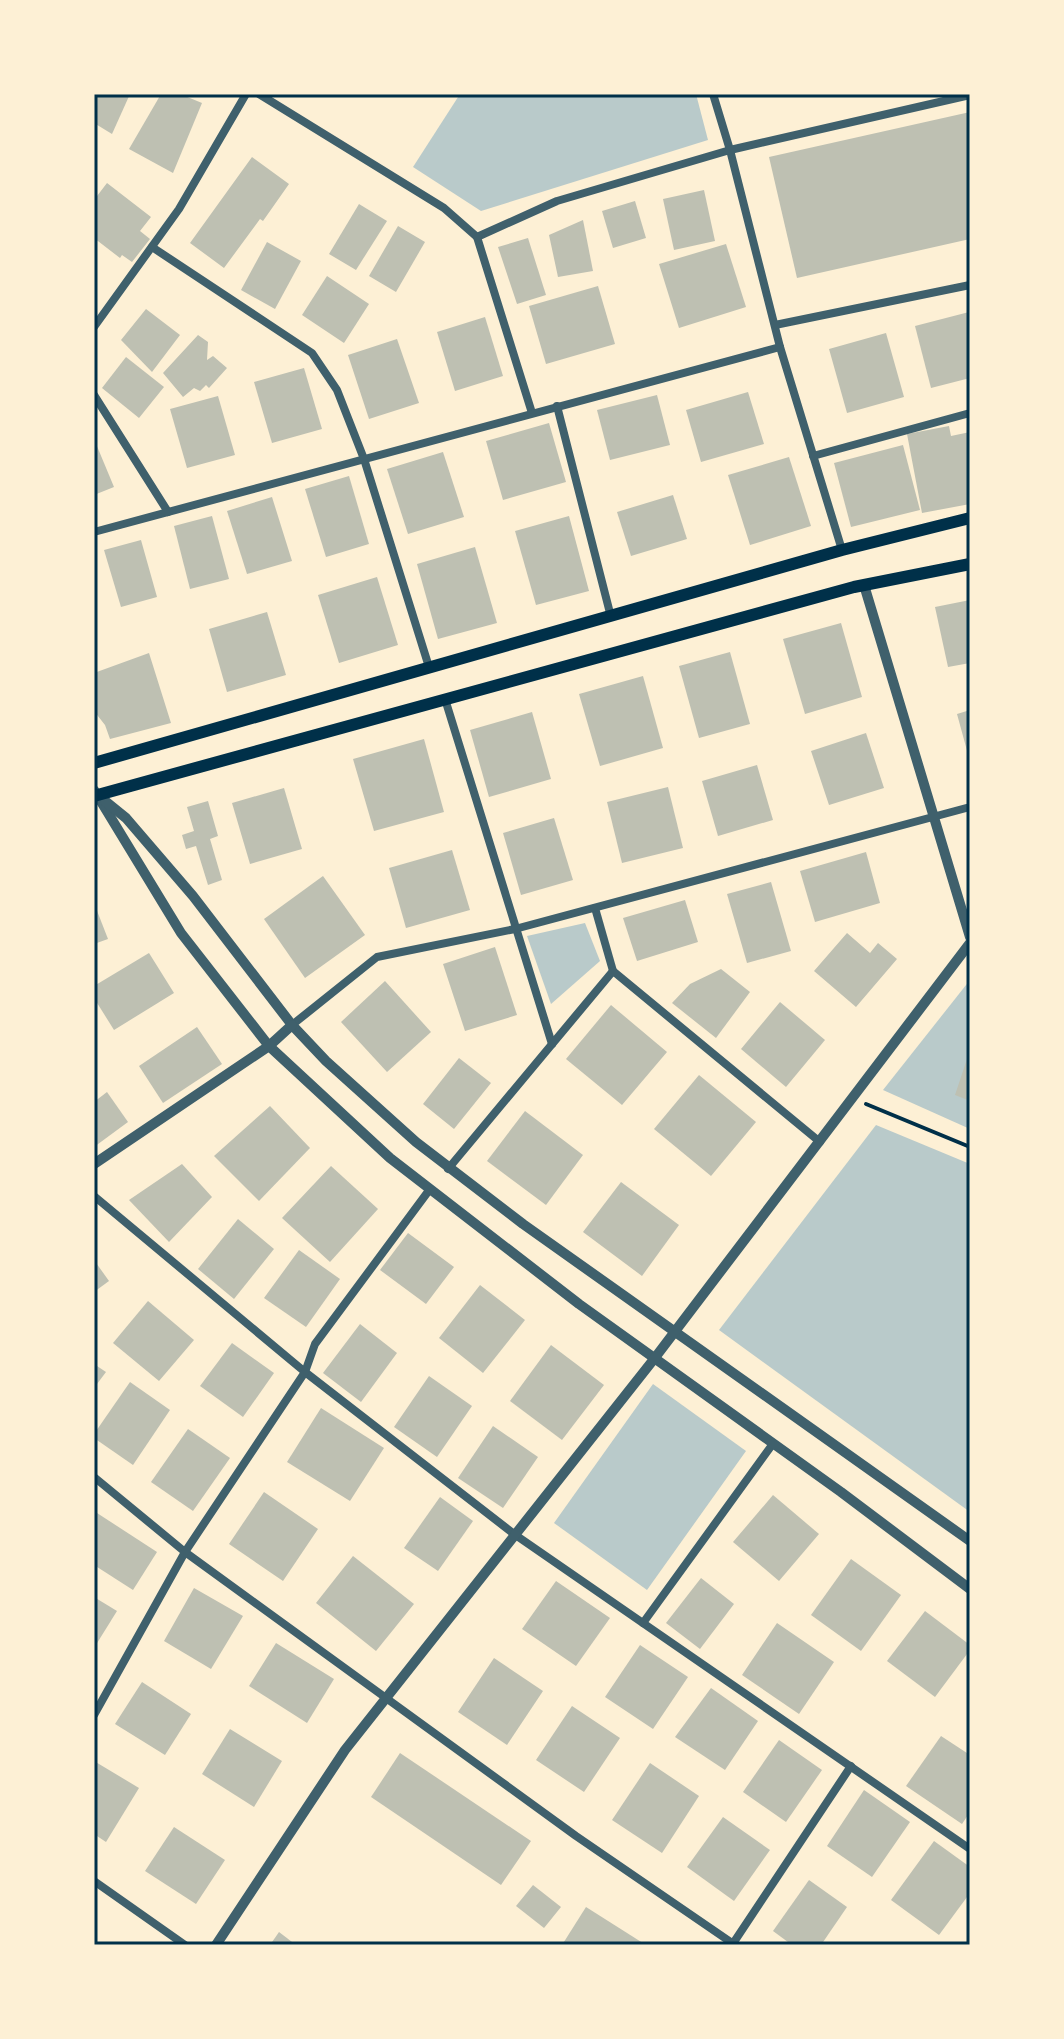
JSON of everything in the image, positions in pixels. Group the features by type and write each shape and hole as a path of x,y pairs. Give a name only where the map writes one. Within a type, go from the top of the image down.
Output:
{"main road":[{"path":"94,763 842,550 970,518"},
{"path":"95,793 864,585 970,564"}],"street":[{"path":"94,327 179,209 246,94"},
{"path":"259,94 444,208 477,237 532,413"},
{"path":"713,94 780,347 842,550"},
{"path":"477,237 557,201 730,150 970,95"},
{"path":"152,247 312,353 337,390 364,459 429,667"},
{"path":"775,325 970,285"},
{"path":"94,532 780,347"},
{"path":"94,395 168,512"},
{"path":"557,406 611,617"},
{"path":"813,456 970,413"},
{"path":"216,1945 345,1750 654,1359 970,940 864,585"},
{"path":"445,699 552,1044"},
{"path":"95,793 126,818 193,896 292,1025 326,1061 448,1169 970,1541"},
{"path":"95,793 181,933 269,1046 390,1158 654,1359 841,1492 970,1589"},
{"path":"94,1164 269,1046 377,957 515,929 970,807"},
{"path":"595,908 613,971 820,1142"},
{"path":"448,1169 613,971"},
{"path":"94,1715 185,1552 305,1372 315,1344 430,1189"},
{"path":"94,1196 305,1372 514,1534 970,1849"},
{"path":"643,1623 772,1445"},
{"path":"94,1477 185,1552 576,1836 733,1945 851,1766"},
{"path":"94,1881 185,1945"}],"path":[{"path":"853,1099 970,1147"}],"shaded area":[{"path":"460,94 696,94 708,140 481,211 413,167"},
{"path":"585,923 600,961 551,1004 527,936"},
{"path":"970,980 970,1129 883,1090"},
{"path":"876,1125 970,1164 970,1512 719,1330"},
{"path":"653,1384 746,1451 647,1590 554,1523"}],"building":[{"path":"94,94 130,94 112,134 94,123"},
{"path":"161,94 180,94 202,103 173,173 129,149"},
{"path":"970,112 970,239 797,278 769,157"},
{"path":"252,157 289,184 224,268 190,243"},
{"path":"107,183 151,217 140,231 150,239 132,262 122,255 120,258 94,238 94,200"},
{"path":"704,190 715,241 674,250 663,199"},
{"path":"635,201 646,238 613,248 602,211"},
{"path":"359,204 387,221 356,270 329,254"},
{"path":"583,220 593,271 558,277 549,235"},
{"path":"398,226 425,242 396,292 369,276"},
{"path":"528,238 546,295 517,304 498,247"},
{"path":"267,242 301,261 275,309 241,290"},
{"path":"726,244 746,307 679,328 659,264"},
{"path":"327,276 369,304 344,343 302,315"},
{"path":"598,286 615,344 546,364 529,306"},
{"path":"146,309 180,335 152,372 121,340"},
{"path":"969,312 970,378 931,388 915,326"},
{"path":"485,317 503,376 455,391 437,332"},
{"path":"886,333 904,397 847,413 829,349"},
{"path":"198,335 208,342 207,360 213,356 227,368 209,388 206,385 200,391 194,388 183,397 163,373"},
{"path":"397,339 419,403 369,419 348,355"},
{"path":"126,357 164,387 139,418 102,388"},
{"path":"304,368 322,429 272,443 254,382"},
{"path":"748,392 764,444 701,462 686,410"},
{"path":"657,395 670,445 610,460 597,410"},
{"path":"218,396 235,455 187,468 170,409"},
{"path":"549,423 566,482 503,500 486,441"},
{"path":"949,426 951,436 970,432 970,504 922,513 907,434"},
{"path":"94,439 114,487 94,495"},
{"path":"903,445 920,510 851,527 834,463"},
{"path":"443,452 464,517 408,534 387,469"},
{"path":"789,457 811,526 750,545 728,475"},
{"path":"349,476 369,544 326,557 305,489"},
{"path":"673,495 687,539 631,556 617,512"},
{"path":"272,497 292,561 247,574 227,511"},
{"path":"212,516 229,579 190,589 174,526"},
{"path":"569,516 589,591 536,605 515,531"},
{"path":"141,540 157,597 121,607 104,550"},
{"path":"475,547 497,623 438,639 417,564"},
{"path":"377,577 398,645 339,663 318,595"},
{"path":"970,600 970,663 948,667 935,607"},
{"path":"267,612 286,675 227,692 209,629"},
{"path":"841,623 862,697 805,714 783,639"},
{"path":"730,652 750,724 699,738 679,666"},
{"path":"149,653 171,723 110,739 105,725 94,711 94,673"},
{"path":"643,676 663,748 600,766 579,694"},
{"path":"970,710 970,758 969,758 957,714"},
{"path":"532,712 551,779 489,797 470,730"},
{"path":"866,733 884,788 829,805 811,751"},
{"path":"424,739 444,812 374,831 353,759"},
{"path":"757,765 773,820 718,836 702,781"},
{"path":"668,787 683,848 622,863 607,802"},
{"path":"284,788 302,849 250,864 232,803"},
{"path":"208,801 218,836 210,839 222,880 208,885 196,846 186,849 182,835 194,831 187,807"},
{"path":"554,818 573,880 521,895 503,833"},
{"path":"452,850 470,910 406,928 389,868"},
{"path":"866,852 880,903 815,922 800,871"},
{"path":"323,876 365,935 305,978 264,919"},
{"path":"771,882 791,951 747,963 727,894"},
{"path":"685,900 698,942 637,961 623,918"},
{"path":"94,903 108,939 94,944"},
{"path":"847,933 870,953 878,943 897,959 856,1007 814,971"},
{"path":"495,947 517,1015 465,1031 443,964"},
{"path":"149,953 174,993 114,1030 94,998 94,986"},
{"path":"721,969 750,992 716,1038 672,1003 690,984"},
{"path":"385,981 431,1032 387,1072 341,1022"},
{"path":"780,1002 825,1040 786,1087 741,1049"},
{"path":"611,1005 667,1052 622,1105 566,1059"},
{"path":"197,1027 222,1064 163,1103 139,1066"},
{"path":"970,1050 970,1101 955,1095"},
{"path":"459,1058 491,1083 454,1129 423,1104"},
{"path":"699,1075 756,1122 711,1176 654,1129"},
{"path":"107,1092 128,1122 94,1147 94,1102"},
{"path":"270,1106 310,1148 259,1201 214,1156"},
{"path":"525,1111 583,1155 546,1205 487,1161"},
{"path":"182,1164 212,1197 169,1242 129,1200"},
{"path":"331,1166 378,1209 330,1262 282,1218"},
{"path":"621,1182 679,1225 642,1276 583,1232"},
{"path":"238,1219 274,1249 234,1299 198,1269"},
{"path":"408,1233 454,1267 426,1304 380,1270"},
{"path":"299,1250 340,1279 306,1327 264,1298"},
{"path":"94,1260 109,1281 94,1292"},
{"path":"480,1285 525,1320 483,1373 439,1338"},
{"path":"148,1301 194,1340 159,1381 113,1343"},
{"path":"360,1324 397,1353 361,1402 323,1373"},
{"path":"232,1343 274,1373 243,1417 200,1386"},
{"path":"551,1345 604,1385 562,1440 510,1401"},
{"path":"94,1364 106,1372 94,1388"},
{"path":"429,1376 472,1406 437,1457 394,1427"},
{"path":"130,1382 170,1410 133,1465 94,1438"},
{"path":"321,1408 384,1448 350,1501 287,1462"},
{"path":"493,1426 538,1457 503,1508 458,1478"},
{"path":"188,1429 230,1458 193,1511 151,1482"},
{"path":"264,1492 318,1529 283,1581 229,1544"},
{"path":"773,1495 819,1534 779,1581 733,1542"},
{"path":"440,1497 473,1521 438,1571 404,1548"},
{"path":"97,1513 157,1552 133,1590 94,1565 94,1517"},
{"path":"353,1556 414,1604 376,1651 316,1603"},
{"path":"851,1559 901,1595 861,1651 811,1615"},
{"path":"701,1578 734,1604 700,1649 666,1623"},
{"path":"556,1581 610,1618 576,1666 522,1629"},
{"path":"194,1588 243,1616 211,1669 164,1641"},
{"path":"94,1597 117,1611 94,1648"},
{"path":"925,1611 970,1645 970,1650 935,1697 887,1661"},
{"path":"777,1623 834,1662 799,1714 742,1675"},
{"path":"276,1643 334,1679 307,1723 249,1686"},
{"path":"640,1645 688,1677 653,1729 605,1697"},
{"path":"494,1658 543,1691 507,1745 458,1712"},
{"path":"142,1682 191,1714 165,1755 115,1724"},
{"path":"711,1688 758,1721 725,1770 675,1737"},
{"path":"572,1706 620,1738 584,1792 536,1760"},
{"path":"230,1729 282,1761 254,1807 202,1774"},
{"path":"941,1736 970,1755 970,1812 962,1824 906,1786"},
{"path":"779,1740 822,1770 786,1822 743,1792"},
{"path":"400,1753 531,1841 501,1885 371,1797"},
{"path":"94,1761 139,1788 106,1842 94,1834"},
{"path":"650,1763 699,1796 662,1853 612,1820"},
{"path":"864,1790 910,1822 872,1877 827,1846"},
{"path":"723,1817 770,1850 734,1901 687,1867"},
{"path":"174,1827 225,1860 196,1904 145,1871"},
{"path":"934,1841 970,1867 970,1893 939,1935 891,1900"},
{"path":"809,1880 847,1907 821,1945 792,1945 773,1931"},
{"path":"533,1885 561,1907 544,1928 516,1906"},
{"path":"586,1907 646,1945 562,1945"},
{"path":"279,1932 296,1945 270,1945"}]}
